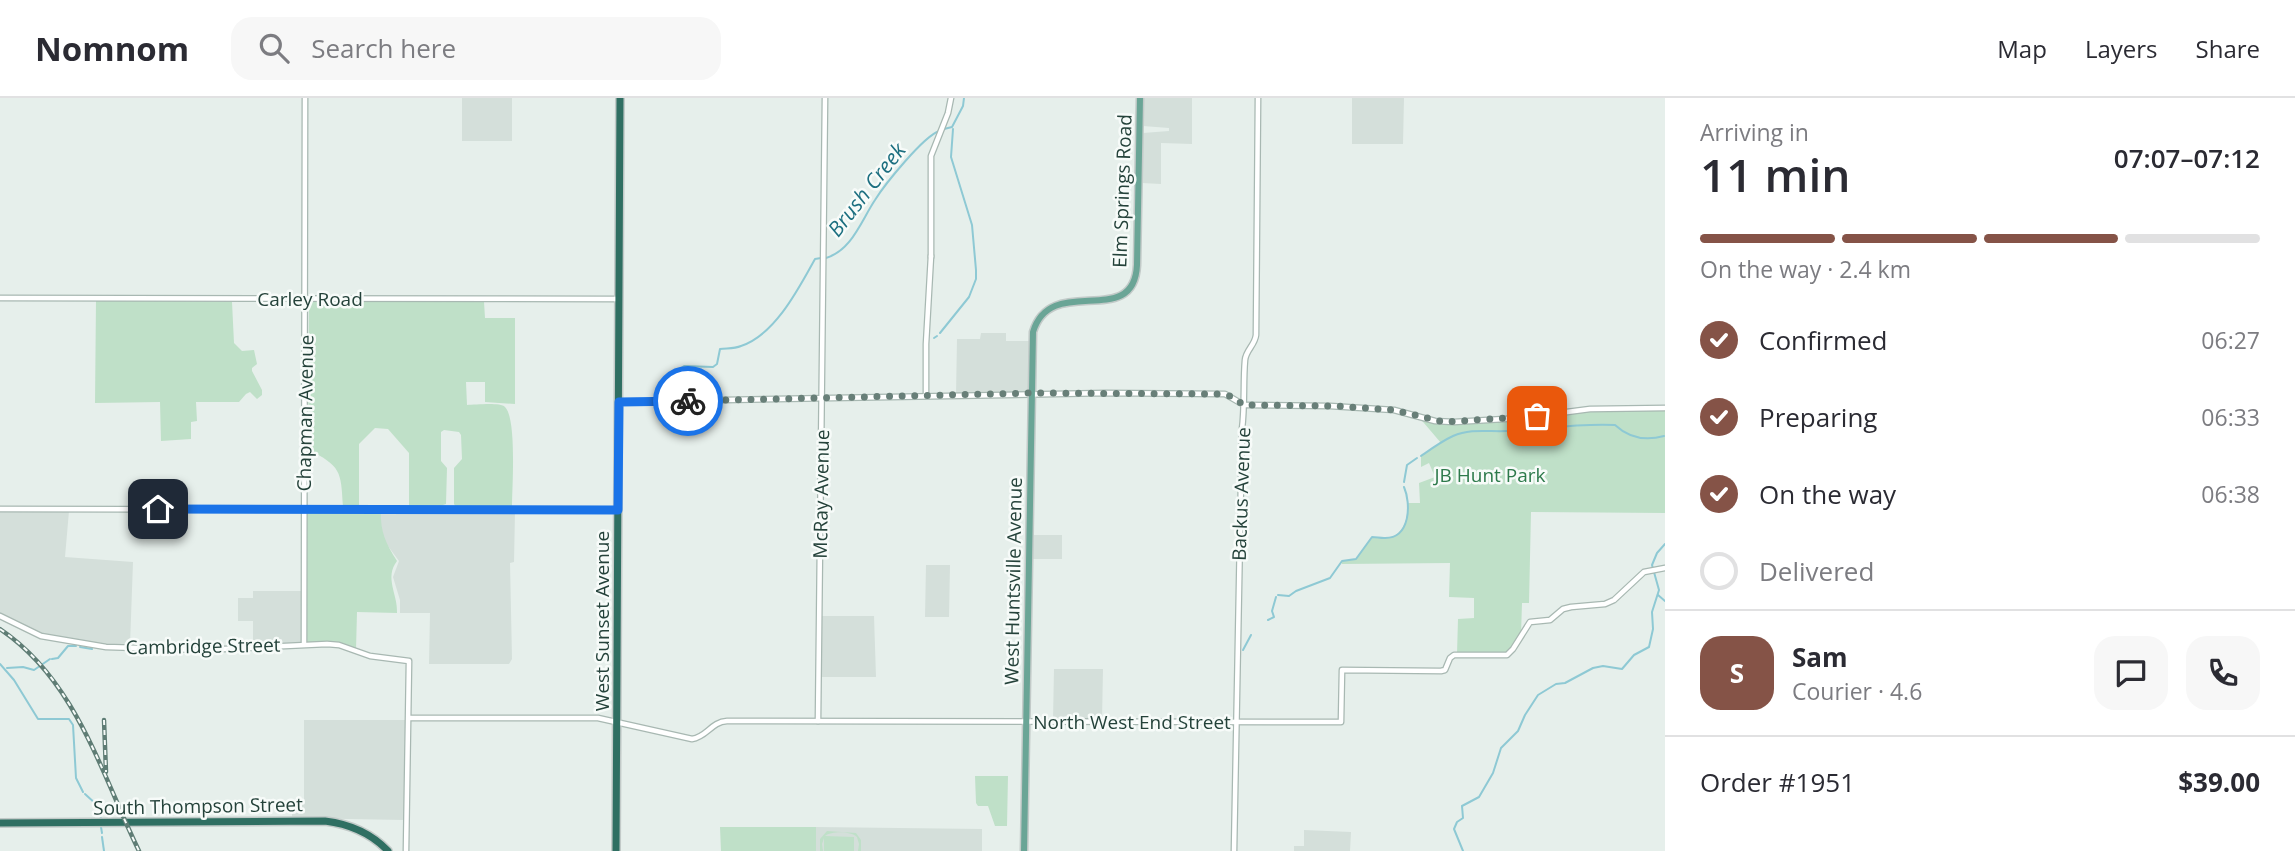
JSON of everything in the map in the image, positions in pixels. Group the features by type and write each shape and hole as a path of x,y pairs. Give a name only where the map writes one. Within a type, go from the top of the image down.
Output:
{"highway":[{"name":"West Sunset Avenue","path":"616,851 620,98"},
{"name":"South Thompson Street","path":"0,823 326,821 357,829 374,838 388,851"}],"main road":[{"name":"Elm Springs Road","path":"1042,314 1051,306 1065,302 1110,300 1123,293 1136,277 1140,98"},
{"name":"West Huntsville Avenue","path":"1024,851 1033,332 1042,314"}],"street":[{"name":"Chapman Avenue","path":"304,644 305,98"},
{"name":"McRay Avenue","path":"818,722 825,98"},
{"path":"926,395 931,161 951,98"},
{"name":"Backus Avenue","path":"1234,851 1245,357 1255,342 1256,335 1258,98"},
{"name":"Carley Road","path":"0,298 619,299"},
{"path":"619,402 1032,393 1218,394 1242,399 1245,391"},
{"path":"1234,398 1244,405 1394,410 1435,421 1454,422 1521,418 1590,409 1665,408"},
{"path":"0,509 618,510"},
{"path":"1334,722 1339,719 1341,713 1342,670 1446,670 1451,656 1456,654 1507,654 1530,622 1550,620 1567,608 1600,606 1610,602 1642,573 1662,569"},
{"name":"Cambridge Street","path":"0,616 41,636 96,646 202,650 333,644 370,656 409,661 409,718"},
{"name":"North West End Street","path":"409,718 588,718 617,721 692,739 721,722 1341,722 1341,713"},
{"path":"406,851 409,718"}],"shaded area":[{"path":"462,98 512,98 512,141 462,141"},
{"path":"1144,98 1192,98 1192,144 1161,143 1161,184 1142,183 1143,133 1169,131 1169,128 1143,126"},
{"path":"1352,98 1404,98 1403,144 1352,144"},
{"path":"981,333 1006,333 1006,341 1032,341 1032,393 956,395 957,339 980,339"},
{"path":"0,511 69,511 65,557 133,562 130,645 98,644 51,636 0,614"},
{"path":"381,512 515,512 514,562 510,563 512,659 509,664 429,664 430,613 400,613 400,600 393,577 399,561 385,542 380,526"},
{"path":"1033,535 1062,535 1062,559 1032,559"},
{"path":"926,565 950,565 949,617 925,617"},
{"path":"253,591 304,591 304,644 253,648 253,621 238,621 238,598 253,598"},
{"path":"822,616 874,616 876,677 821,677"},
{"path":"1054,669 1103,669 1102,720 1053,720"},
{"path":"304,720 405,720 404,820 292,818 292,800 304,800"},
{"path":"816,827 982,829 982,851 816,851"},
{"path":"1304,830 1351,832 1350,851 1294,851 1294,846 1304,846"}],"green space":[{"path":"96,300 232,302 234,343 242,351 254,350 257,364 252,371 262,395 257,399 250,392 239,402 196,402 197,421 191,422 191,439 161,441 160,402 95,403"},
{"path":"309,302 484,302 485,318 515,318 515,404 485,402 485,382 466,382 467,405 502,405 509,414 513,470 512,507 456,507 454,468 462,459 461,435 459,432 444,430 441,432 441,461 447,468 446,504 437,507 409,506 409,453 388,429 375,428 359,444 359,507 343,507 337,471 327,460 308,449"},
{"name":"JB Hunt Park","path":"1665,408 1665,513 1531,512 1529,603 1522,603 1521,635 1510,653 1457,654 1458,619 1474,618 1474,598 1449,597 1450,563 1342,564 1342,561 1356,559 1372,537 1390,537 1400,531 1406,521 1408,503 1420,503 1419,483 1435,477 1429,463 1421,467 1421,456 1441,443 1418,416 1475,422 1584,409"},
{"path":"306,511 381,512 384,537 397,561 393,567 392,580 397,613 357,612 356,650 333,642 306,642"},
{"path":"975,776 1008,776 1007,826 995,826 988,806 978,806 976,803"},
{"path":"720,827 816,827 816,851 721,851"},
{"path":"827,831 856,833 861,840 861,851 858,851 857,837 841,832 825,836 854,837 854,851 824,851 824,838 823,851 820,851 820,839"}],"waterway":[{"name":"Brush Creek","path":"944,129 952,127 963,106 964,98"},
{"path":"940,333 969,297 976,279 972,225 951,157 953,129"},
{"name":"Brush Creek","path":"826,258 843,249 895,173 914,151 939,131"},
{"name":"Brush Creek","path":"676,391 677,374 684,366 713,367 717,364 720,349 741,346 765,332 785,309 815,259 821,258"},
{"path":"1421,456 1453,436 1473,431 1615,425 1638,437 1664,436"},
{"path":"1404,482 1407,465 1417,458"},
{"path":"1278,595 1289,596 1330,578 1342,561 1356,559 1372,537 1393,537 1400,533 1408,510 1404,487"},
{"path":"1463,851 1454,829 1457,822 1463,818 1462,806 1479,797 1493,773 1501,748 1518,731 1538,695 1593,668 1603,666 1622,669 1634,655 1649,647 1653,629 1652,612 1659,590 1652,565 1665,544"},
{"path":"1658,595 1665,601"},
{"path":"1268,620 1274,617 1272,611 1276,597"},
{"path":"1243,650 1251,635"},
{"path":"52,659 58,658 68,646 76,646"},
{"path":"80,647 92,649"},
{"path":"7,668 23,667 34,670 50,659"},
{"path":"0,664 14,680 38,719 69,719 73,725 76,778 83,792"},
{"path":"85,794 97,805 101,819"},
{"path":"101,827 102,833"},
{"path":"102,837 104,851"}],"railway":[{"path":"0,629 26,650 48,674 67,701 84,730 139,851"},
{"path":"104,720 106,772"}],"way so far":[{"path":"688,401 1032,393 1225,394 1244,405 1394,410 1444,422 1537,416"}],"route":[{"path":"158,509 618,510 619,402 688,401"}]}
